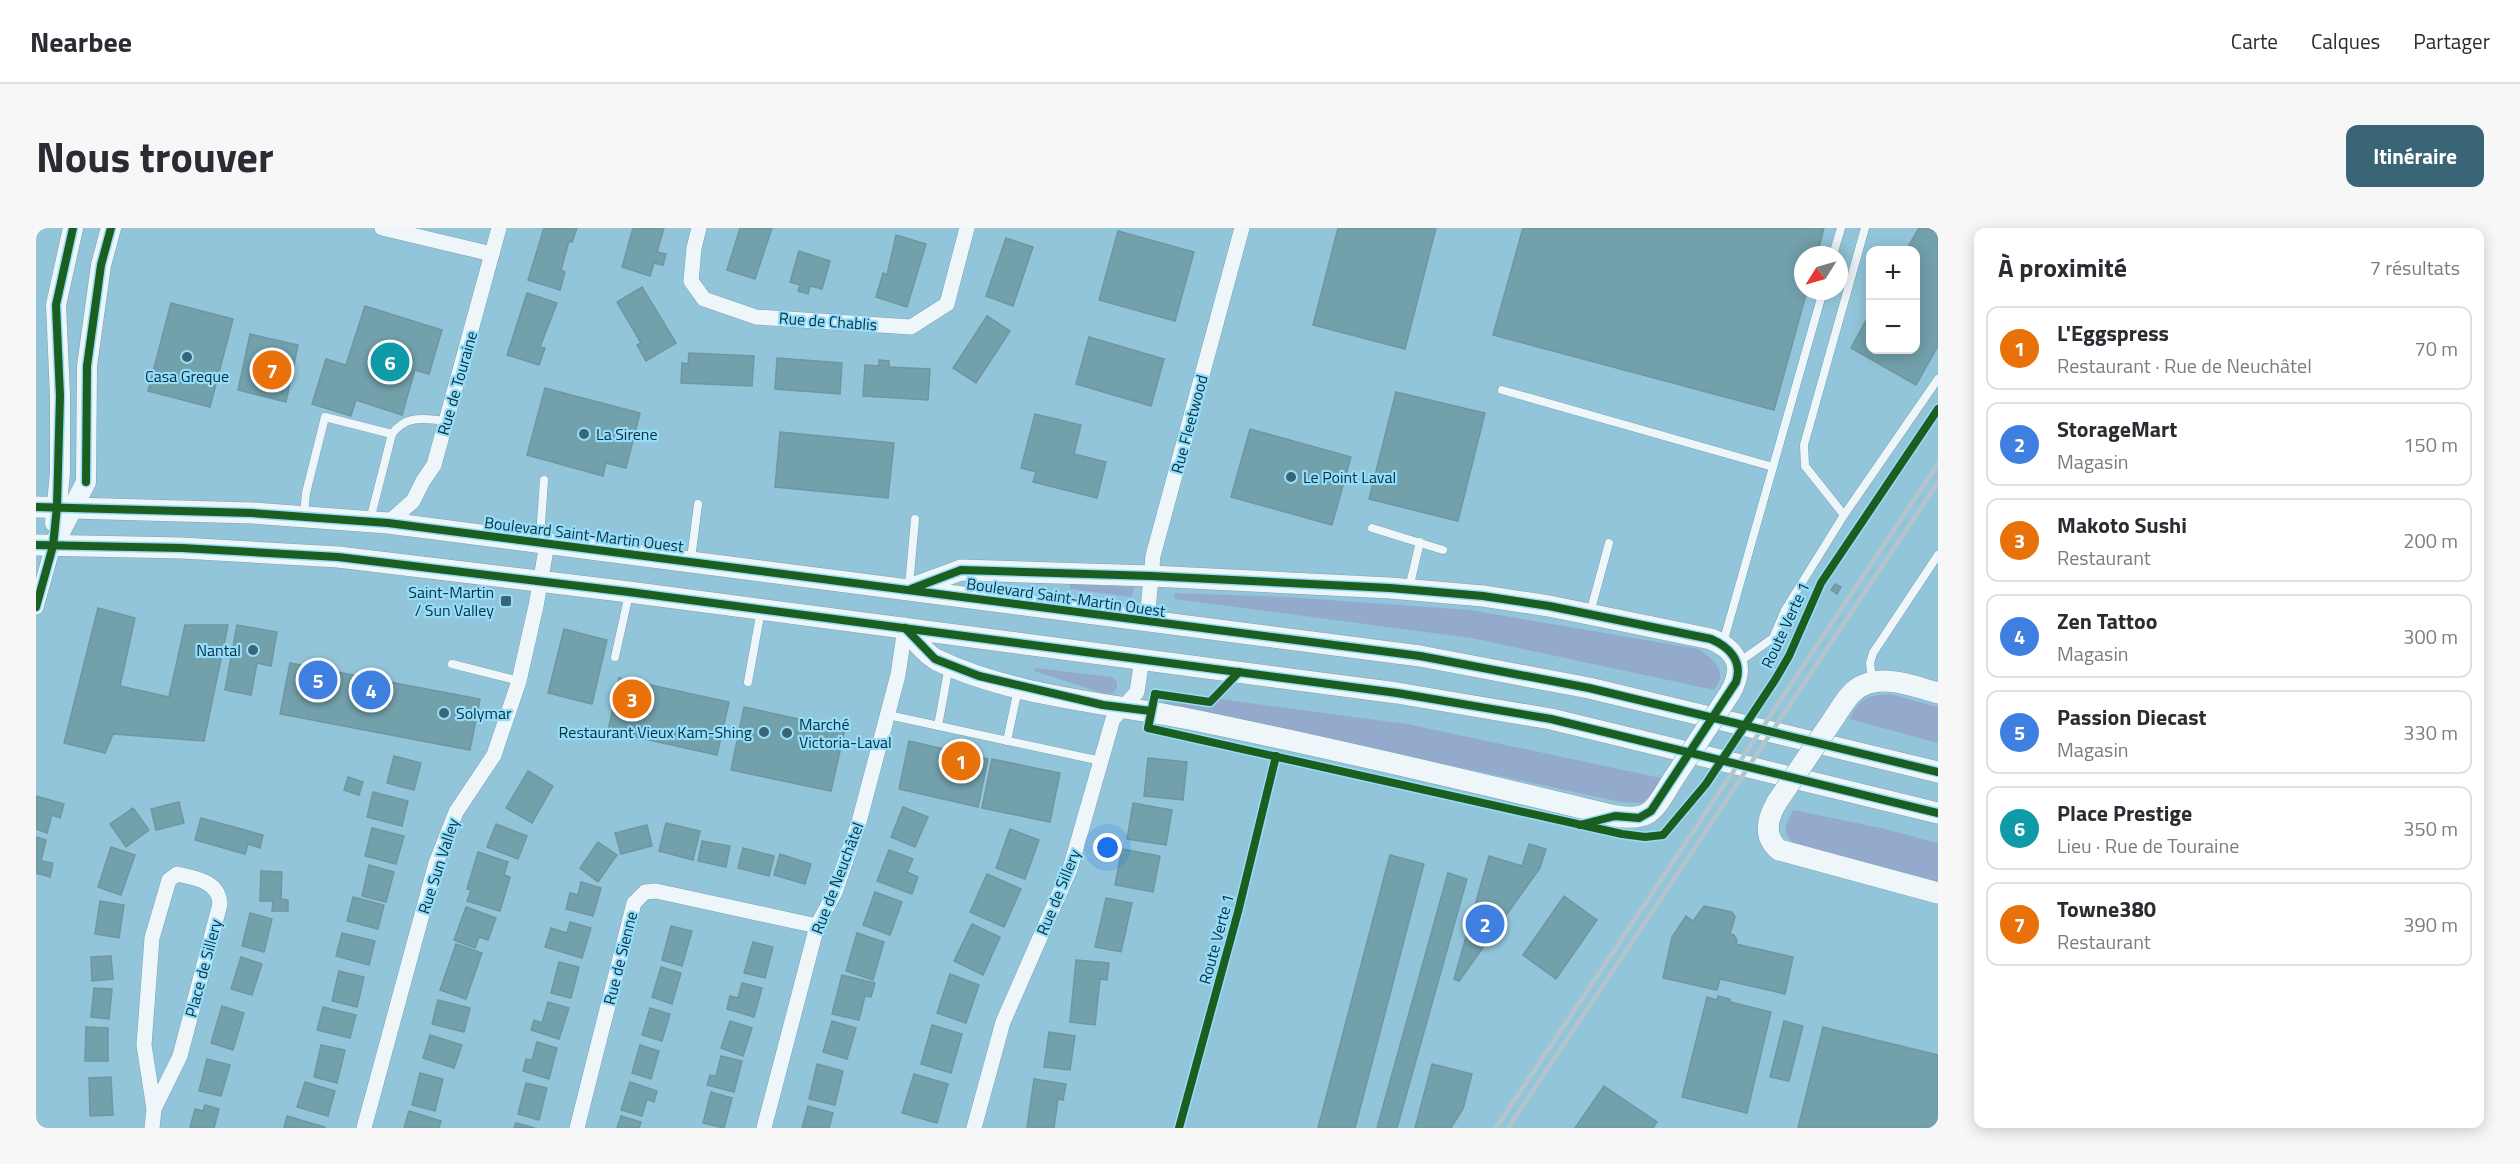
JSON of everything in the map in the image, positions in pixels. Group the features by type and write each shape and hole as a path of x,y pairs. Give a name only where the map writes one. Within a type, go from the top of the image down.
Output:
{"main road":[{"name":"Boulevard Saint-Martin Ouest","path":"36,507 304,516 378,522 1420,656 1589,688 1938,772"},
{"path":"44,545 305,554 629,592 1496,708 1638,739 1938,813"},
{"path":"905,628 935,659 1018,686 1233,728 1630,818 1640,818 1651,812 1738,678 1737,663 1731,653 1723,645 1703,637 1590,613 1483,596 1409,589 1151,576 961,570 908,590"},
{"path":"1938,693 1890,682 1872,682 1856,689 1777,802 1767,827 1772,842 1779,850 1938,893"}],"street":[{"path":"65,507 60,473 60,396 56,305 73,228"},
{"path":"36,607 44,545 65,507 86,482 87,366 100,266 111,228"},
{"path":"382,228 492,254"},
{"name":"Rue de Touraine","path":"378,522 413,501 434,465 499,228"},
{"name":"Rue de Chablis","path":"699,228 694,248 691,281 704,299 756,317 911,327 947,304 967,228"},
{"name":"Rue Fleetwood","path":"1148,621 1153,556 1242,228"},
{"name":"Rue Sun Valley","path":"364,1128 436,864 456,812 494,755 519,681 541,582 546,544"},
{"name":"Rue de Neuchâtel","path":"764,1128 816,926 835,892 848,858 888,715 899,669 905,628"},
{"name":"Rue de Sillery","path":"974,1128 1003,1022 1070,869 1113,719 1137,692 1142,659"},
{"name":"Place de Sillery","path":"152,1128 154,1109 144,1045 152,938 168,880 177,874 206,880 219,895 220,904 180,1056 154,1109"},
{"name":"Rue de Sienne","path":"577,1128 634,903 645,892 656,891 816,926"}],"lane":[{"path":"1835,246 1840,228"},
{"path":"1844,514 1805,466 1804,445 1865,228"},
{"path":"1723,645 1820,300"},
{"path":"1737,663 1773,638 1785,610 1844,514 1938,379"},
{"path":"1502,390 1773,467"},
{"path":"304,516 306,493 325,417 392,434"},
{"path":"378,522 392,434 400,424 417,419 447,422"},
{"path":"544,480 541,523 546,544"},
{"path":"691,561 698,504"},
{"path":"908,590 915,519"},
{"path":"1372,528 1443,550"},
{"path":"1409,589 1420,542"},
{"path":"1590,613 1609,543"},
{"path":"1872,682 1870,663 1873,652 1938,555"},
{"path":"615,657 629,592"},
{"path":"747,682 761,610"},
{"path":"452,664 519,681"},
{"path":"938,726 949,664"},
{"path":"1007,741 1018,686"},
{"path":"888,715 1101,761"}],"shaded area":[{"path":"1070,584 1134,587 1132,597 1070,589"},
{"path":"1175,593 1287,597 1470,610 1699,649 1718,667 1720,678 1714,690 1471,638 1174,599"},
{"path":"1035,668 1112,677 1117,682 1117,688 1113,693 1106,694 1034,671"},
{"path":"1168,692 1407,724 1661,778 1649,797 1642,803 1621,802 1165,704"},
{"path":"1890,694 1938,707 1938,743 1849,719 1857,706 1865,699 1875,695"},
{"path":"1793,810 1881,828 1938,843 1938,886 1796,848 1786,830"}],"building":[{"path":"544,228 577,228 572,242 569,241 561,270 565,272 560,290 528,280"},
{"path":"633,228 664,228 657,252 666,254 663,265 654,263 650,276 622,267"},
{"path":"740,228 772,228 755,279 727,270"},
{"path":"1338,228 1436,228 1405,349 1313,325"},
{"path":"1523,228 1824,228 1819,246 1794,246 1794,300 1805,300 1774,410 1493,335"},
{"path":"1919,228 1938,228 1938,346 1916,385 1851,348 1866,320 1866,354 1920,354 1920,246 1908,246"},
{"path":"1118,231 1194,252 1175,321 1099,300"},
{"path":"896,235 926,244 907,307 876,297 883,273 887,275"},
{"path":"1006,238 1033,247 1013,306 986,296"},
{"path":"799,251 830,261 822,289 810,286 808,294 798,291 800,285 790,282"},
{"path":"642,287 676,343 646,361 637,345 641,343 617,302"},
{"path":"527,293 557,303 540,347 545,348 539,365 507,355"},
{"path":"171,303 233,319 210,407 148,391"},
{"path":"365,306 442,330 429,374 415,370 402,415 356,400 351,416 312,404 326,359 346,365"},
{"path":"987,316 1010,331 976,383 953,368"},
{"path":"250,334 298,345 286,402 238,390"},
{"path":"1089,337 1164,359 1151,406 1076,384"},
{"path":"689,353 754,356 752,386 681,383 682,363 688,364"},
{"path":"777,358 842,363 840,394 775,389"},
{"path":"879,360 889,361 889,367 930,369 928,400 863,396 865,365 879,366"},
{"name":"La Sirene","path":"545,388 640,413 626,468 606,463 603,476 527,455"},
{"path":"1396,392 1485,413 1458,521 1369,499"},
{"path":"1035,414 1081,425 1074,454 1106,462 1097,498 1033,482 1036,472 1021,468"},
{"name":"Le Point Laval","path":"1250,429 1351,457 1332,525 1231,497"},
{"path":"780,432 894,443 888,498 775,487"},
{"path":"1835,584 1841,587 1837,594 1831,590"},
{"path":"98,608 135,618 120,686 169,697 185,625 228,625 204,741 113,734 105,753 64,743"},
{"path":"237,625 277,632 271,666 257,663 251,695 225,690"},
{"path":"564,629 607,640 592,704 548,693"},
{"path":"290,663 480,699 470,750 280,714"},
{"path":"619,678 729,702 717,755 608,731"},
{"path":"744,707 845,729 831,791 731,770"},
{"path":"909,741 988,759 978,807 899,789"},
{"path":"394,756 421,763 414,790 387,783"},
{"path":"1148,758 1187,762 1183,800 1144,796"},
{"path":"992,759 1060,773 1050,822 982,808"},
{"path":"528,771 553,786 532,823 506,808"},
{"path":"348,777 363,782 359,795 344,790"},
{"path":"373,792 408,801 402,826 367,817"},
{"path":"36,796 64,804 60,818 52,815 47,833 36,829"},
{"path":"179,802 184,823 156,830 151,809"},
{"path":"1133,803 1172,810 1166,845 1127,839"},
{"path":"903,807 928,817 915,847 891,837"},
{"path":"133,808 149,830 126,847 110,824"},
{"path":"201,818 263,835 260,848 248,844 245,854 195,840"},
{"path":"666,823 700,831 693,860 659,851"},
{"path":"496,824 527,836 518,859 487,847"},
{"path":"647,825 652,846 621,854 615,833"},
{"path":"372,828 404,836 396,864 365,856"},
{"path":"1010,829 1039,840 1025,879 996,868"},
{"path":"36,837 46,840 41,861 53,863 50,877 36,873"},
{"path":"702,841 730,846 726,867 698,861"},
{"path":"598,842 617,855 598,882 580,868"},
{"path":"1529,844 1546,849 1540,868 1459,981 1454,979 1489,856 1522,866"},
{"path":"111,847 135,855 121,895 98,887"},
{"path":"743,848 774,856 769,876 738,868"},
{"path":"1122,849 1160,856 1153,892 1115,885"},
{"path":"889,850 913,859 907,872 918,877 912,894 877,881"},
{"path":"478,852 508,862 504,875 510,877 500,911 467,901 471,890 467,889"},
{"path":"780,854 811,864 805,884 774,875"},
{"path":"1390,855 1424,864 1355,1128 1318,1128"},
{"path":"369,865 394,872 386,902 362,896"},
{"path":"261,871 282,872 281,899 288,900 288,911 272,911 273,901 260,901"},
{"path":"1448,873 1467,879 1397,1128 1377,1128"},
{"path":"987,874 1021,889 1004,927 970,912"},
{"path":"581,882 601,888 593,916 566,909 570,893 578,895"},
{"path":"875,892 902,902 890,935 863,925"},
{"path":"1564,896 1597,920 1556,979 1523,955"},
{"path":"353,897 384,905 378,929 347,921"},
{"path":"1106,898 1132,903 1121,952 1095,947"},
{"path":"100,901 124,905 119,938 95,934"},
{"path":"1704,906 1732,912 1735,917 1730,934 1734,935 1737,940 1736,944 1793,957 1785,994 1720,979 1717,990 1663,978 1672,937 1686,916 1693,921"},
{"path":"466,907 496,918 488,940 479,937 475,948 454,940"},
{"path":"250,913 272,919 264,952 242,946"},
{"path":"570,922 591,928 582,958 545,947 551,928 567,933"},
{"path":"972,924 1000,937 983,975 954,961"},
{"path":"671,926 692,931 682,966 662,960"},
{"path":"342,933 375,941 369,965 336,956"},
{"path":"857,933 884,942 873,980 846,971"},
{"path":"753,942 773,947 765,978 744,973"},
{"path":"456,944 482,953 466,999 440,990"},
{"path":"111,956 113,979 92,981 91,957"},
{"path":"241,957 262,964 252,995 231,989"},
{"path":"1076,960 1109,963 1107,980 1100,979 1095,1025 1070,1022"},
{"path":"559,962 579,967 571,998 551,993"},
{"path":"661,967 681,973 672,1004 652,997"},
{"path":"339,971 364,977 357,1007 332,1001"},
{"path":"950,974 979,985 966,1023 937,1013"},
{"path":"842,975 875,983 871,997 865,996 859,1020 832,1014"},
{"path":"742,983 762,988 754,1017 727,1009 730,996 738,998"},
{"path":"94,988 112,989 109,1019 91,1017"},
{"path":"1718,996 1730,999 1730,1002 1771,1012 1747,1113 1682,1097 1707,997 1717,1000"},
{"path":"438,1000 470,1008 464,1032 432,1024"},
{"path":"548,1002 569,1008 559,1039 531,1030 534,1020 542,1023"},
{"path":"222,1006 244,1013 233,1050 211,1043"},
{"path":"323,1007 356,1015 350,1038 317,1030"},
{"path":"650,1008 670,1014 662,1041 642,1035"},
{"path":"730,1021 752,1028 743,1056 721,1048"},
{"path":"832,1021 856,1028 847,1059 823,1052"},
{"path":"1784,1021 1803,1026 1789,1081 1770,1077"},
{"path":"932,1025 962,1034 951,1073 921,1064"},
{"path":"86,1027 108,1028 108,1061 85,1061"},
{"path":"1823,1027 1938,1055 1938,1128 1798,1128"},
{"path":"1049,1032 1075,1036 1070,1070 1044,1067"},
{"path":"430,1035 462,1045 454,1068 423,1058"},
{"path":"537,1042 557,1048 549,1079 523,1071 526,1059 532,1060"},
{"path":"321,1045 345,1050 337,1083 314,1077"},
{"path":"640,1045 659,1051 651,1079 632,1073"},
{"path":"721,1056 742,1061 734,1092 707,1085 710,1075 716,1076"},
{"path":"207,1059 230,1065 221,1096 199,1091"},
{"path":"817,1064 843,1071 835,1105 809,1099"},
{"path":"1432,1064 1472,1074 1463,1109 1451,1128 1415,1128"},
{"path":"420,1073 443,1079 435,1111 412,1105"},
{"path":"914,1074 948,1084 937,1123 902,1113"},
{"path":"111,1077 113,1115 90,1116 89,1078"},
{"path":"1034,1079 1066,1084 1063,1100 1058,1099 1054,1128 1027,1128"},
{"path":"305,1082 335,1091 328,1116 297,1107"},
{"path":"630,1082 657,1091 654,1102 647,1099 642,1116 621,1110"},
{"path":"526,1083 547,1088 539,1120 518,1114"},
{"path":"1604,1086 1657,1122 1653,1128 1575,1128"},
{"path":"711,1092 732,1098 724,1128 703,1123"},
{"path":"205,1105 219,1109 214,1128 190,1128 195,1109 203,1111"},
{"path":"808,1106 833,1113 829,1128 802,1128"},
{"path":"409,1111 441,1121 439,1128 404,1128"},
{"path":"287,1116 325,1127 325,1128 284,1128"},
{"path":"621,1116 641,1122 639,1128 617,1128"},
{"path":"516,1123 535,1128 514,1128"}],"railway":[{"path":"1496,1128 1938,464"},
{"path":"1508,1128 1938,482"}],"cycle path":[{"path":"36,607 53,546 57,507 60,396 56,305 73,228"},
{"path":"86,482 87,366 101,265 111,228"},
{"name":"Route Verte 1","path":"1155,694 1148,728 1622,834 1645,837 1663,835 1706,784 1775,680 1789,656 1821,583 1938,409"},
{"path":"36,507 252,513 388,523 1420,656 1589,688 1938,772"},
{"path":"36,545 182,548 338,557 629,592 1397,693 1551,719 1938,813"},
{"path":"911,589 961,570 1151,576 1390,588 1483,596 1549,606 1711,639 1723,646 1736,661 1738,668 1736,682 1651,811 1639,818 1615,816 1580,825"},
{"path":"905,628 935,659 979,676 1103,705 1151,711"},
{"path":"1155,694 1210,702 1239,672"},
{"name":"Route Verte 1","path":"1179,1128 1238,912 1276,756"}],"place":[{"name":"Casa Greque","path":"187,357"},
{"name":"Place Prestige","path":"390,362"},
{"name":"Towne380","path":"272,370"},
{"name":"La Sirene","path":"584,434"},
{"name":"Le Point Laval","path":"1291,477"},
{"name":"Saint-Martin / Sun Valley","path":"506,601"},
{"name":"Nantal","path":"253,650"},
{"name":"Passion Diecast","path":"318,680"},
{"name":"Zen Tattoo","path":"371,690"},
{"name":"Makoto Sushi","path":"632,699"},
{"name":"Solymar","path":"444,713"},
{"name":"Restaurant Vieux Kam-Shing","path":"764,732"},
{"name":"Marché Victoria-Laval","path":"787,733"},
{"name":"L'Eggspress","path":"961,761"},
{"name":"StorageMart","path":"1485,924"}]}
